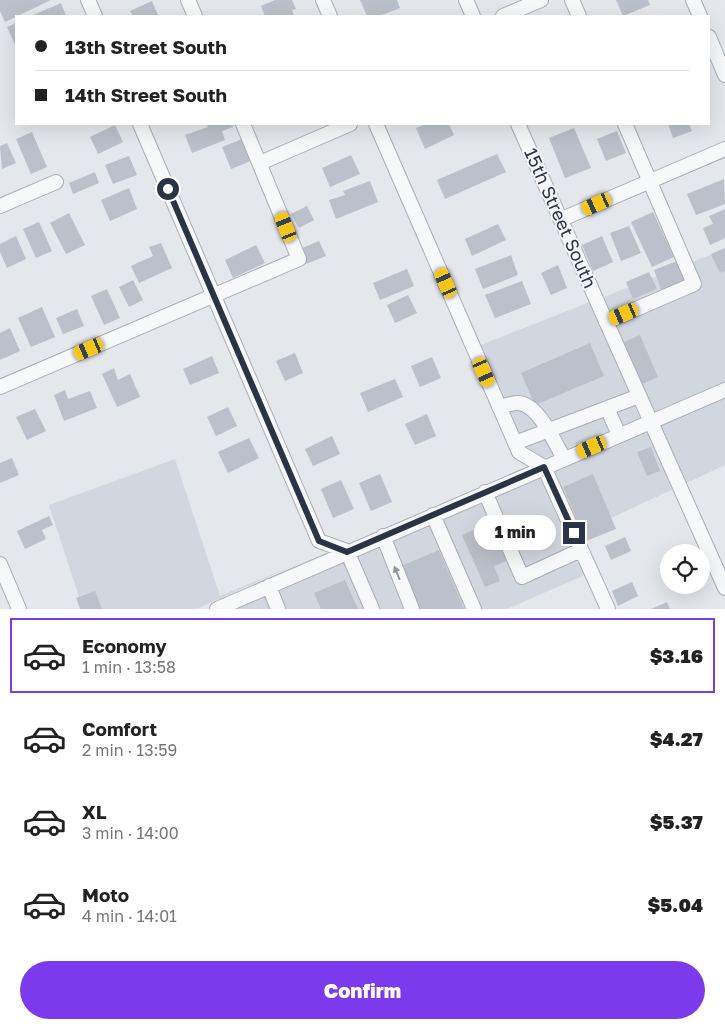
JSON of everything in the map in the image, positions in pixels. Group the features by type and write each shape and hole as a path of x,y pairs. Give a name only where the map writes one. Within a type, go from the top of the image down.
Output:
{"street":[{"path":"88,0 95,15"},
{"path":"188,0 195,15"},
{"path":"323,0 330,15"},
{"path":"466,0 473,15"},
{"path":"506,15 541,0"},
{"path":"572,0 579,15"},
{"path":"693,0 700,15"},
{"path":"710,39 725,75"},
{"path":"140,125 319,541 347,552 372,609"},
{"path":"0,387 299,260 242,125"},
{"path":"260,163 348,125"},
{"path":"376,125 519,452 544,467 608,609"},
{"name":"15th Street South","path":"518,125 725,588"},
{"path":"606,322 694,284 625,125"},
{"path":"562,219 725,149"},
{"path":"0,206 56,182"},
{"path":"217,609 725,390"},
{"path":"515,443 639,396"},
{"path":"499,407 519,402 527,406 548,429 564,459"},
{"path":"607,408 620,435"},
{"path":"485,492 522,577 581,550"},
{"path":"433,515 474,609"},
{"path":"383,536 412,609"},
{"path":"0,564 4,587 19,609"},
{"path":"269,586 278,609"}],"shaded area":[{"path":"725,249 725,382 653,412 604,297"},
{"path":"590,302 640,418 544,458 525,446 481,345"},
{"path":"725,399 725,465 581,532 554,472"},
{"path":"175,459 220,596 302,562 196,609 83,609 49,505"},
{"path":"541,477 585,575 507,609 380,609 357,556"},
{"path":"344,562 364,609 237,609"}],"building":[{"path":"0,0 51,0 20,15 15,15 15,17 5,22 0,11"},
{"path":"275,0 292,0 296,9 292,10 294,15 265,15 261,6"},
{"path":"360,0 397,0 400,8 382,15 367,15"},
{"path":"616,0 648,0 650,5 623,15"},
{"path":"152,1 158,15 132,15 130,11"},
{"path":"61,3 66,15 33,15"},
{"path":"15,23 15,45 7,27"},
{"path":"115,125 123,142 98,154 90,137"},
{"path":"207,125 232,125 233,127 222,131 225,140 192,153 185,135 208,127"},
{"path":"424,125 449,125 454,135 425,149 416,128"},
{"path":"668,125 689,125 692,131 673,138"},
{"path":"574,128 591,168 565,178 549,138"},
{"path":"617,131 626,153 606,161 597,139"},
{"path":"32,132 47,167 31,174 16,139"},
{"path":"242,139 251,161 231,169 222,147"},
{"path":"7,143 16,163 2,169 0,146"},
{"path":"497,154 506,172 445,199 437,180"},
{"path":"351,155 360,174 330,187 322,168"},
{"path":"129,156 137,175 113,184 105,165"},
{"path":"95,172 99,183 73,194 69,183"},
{"path":"724,179 725,204 696,215 687,194"},
{"path":"370,181 378,202 336,219 329,200 345,195 343,191"},
{"path":"129,188 137,209 110,221 101,200"},
{"path":"307,206 314,220 299,228 291,214"},
{"path":"725,209 725,238 710,245 703,228 713,224 709,216"},
{"path":"653,212 674,257 652,267 631,222"},
{"path":"69,213 85,245 66,254 50,223"},
{"path":"39,222 52,251 36,258 23,229"},
{"path":"498,224 506,240 472,256 465,239"},
{"path":"629,226 641,253 621,261 610,233"},
{"path":"16,236 26,259 7,268 0,252 0,244"},
{"path":"602,236 613,262 593,271 582,245"},
{"path":"319,241 326,256 306,264 300,249"},
{"path":"161,243 172,268 139,283 131,266 153,256 149,247"},
{"path":"256,245 265,263 233,278 225,260"},
{"path":"725,248 725,271 720,273 711,254"},
{"path":"511,255 518,275 483,289 475,269"},
{"path":"677,261 685,283 662,292 654,270"},
{"path":"558,265 567,288 551,295 541,273"},
{"path":"407,269 414,286 380,300 373,283"},
{"path":"649,272 657,289 633,299 626,282"},
{"path":"133,280 143,300 129,307 119,287"},
{"path":"522,281 531,304 495,318 485,295"},
{"path":"107,289 120,318 104,325 91,296"},
{"path":"408,295 417,313 395,323 387,305"},
{"path":"42,307 55,337 31,347 18,318"},
{"path":"77,309 84,326 63,334 56,318"},
{"path":"10,328 20,351 0,360 0,333"},
{"path":"640,335 658,377 640,385 622,343"},
{"path":"590,343 604,376 535,405 521,373"},
{"path":"295,353 303,373 285,381 276,361"},
{"path":"212,356 219,373 190,385 183,369"},
{"path":"432,357 441,378 420,387 411,366"},
{"path":"114,368 118,380 130,374 140,397 117,407 102,374"},
{"path":"395,379 403,397 368,412 360,393"},
{"path":"65,390 68,399 90,391 97,408 64,421 54,395"},
{"path":"228,407 237,426 216,436 207,417"},
{"path":"35,409 46,431 27,440 16,417"},
{"path":"427,414 436,436 415,445 405,424"},
{"path":"332,436 340,454 313,466 305,449"},
{"path":"249,438 259,458 228,473 218,452"},
{"path":"651,447 660,471 647,476 637,452"},
{"path":"12,458 19,475 0,483 0,463"},
{"path":"380,474 392,502 371,511 359,483"},
{"path":"593,474 616,529 586,541 563,487"},
{"path":"341,480 354,509 333,518 321,489"},
{"path":"49,516 53,525 42,530 46,539 25,549 17,531"},
{"path":"491,522 507,561 494,566 500,581 485,587 462,535"},
{"path":"625,537 631,551 611,560 605,546"},
{"path":"439,550 464,609 418,609 401,566"},
{"path":"345,580 358,609 321,609 314,593"},
{"path":"632,582 638,596 618,606 612,591"},
{"path":"95,591 102,609 80,609 76,598"},
{"path":"667,602 670,609 651,609"}],"route":[{"path":"168,189 319,541 347,552 544,467 574,533"}]}
